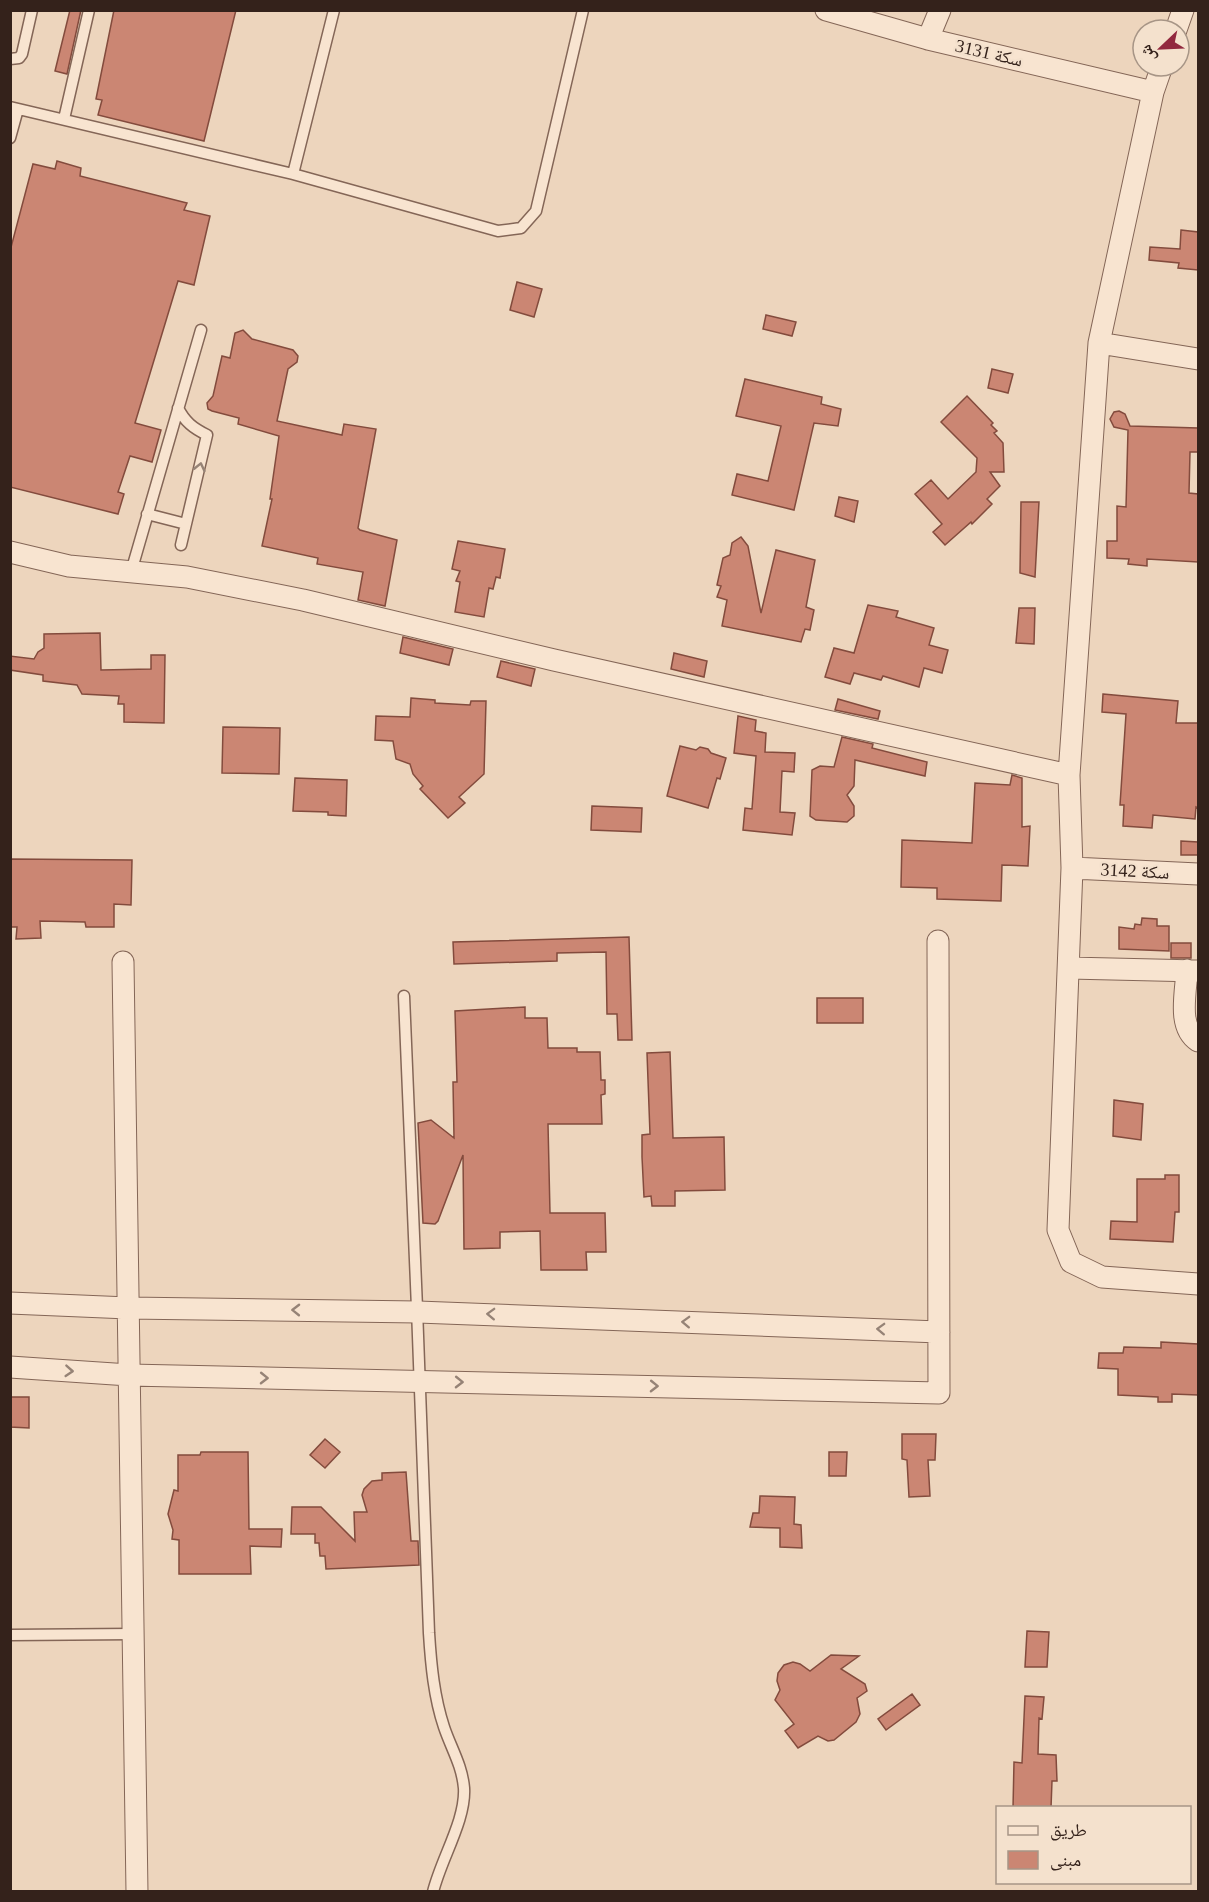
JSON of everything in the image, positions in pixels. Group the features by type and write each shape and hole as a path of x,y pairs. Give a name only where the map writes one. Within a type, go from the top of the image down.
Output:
{"street":[{"name":"سكة 3131","path":"826,10 928,39 1153,92"},
{"path":"928,39 940,10"},
{"path":"1158,78 1099,343 1070,775 1072,868 1058,1230 1071,1262 1102,1277 1198,1284"},
{"path":"1099,343 1198,359"},
{"path":"10,552 69,566 187,577 303,600 554,660 1070,775"},
{"name":"سكة 3142","path":"1072,868 1198,874"},
{"path":"10,1367 129,1375 939,1393 938,941"},
{"path":"123,962 137,1892"},
{"path":"1069,968 1193,971 1185,1023 1191,1036 1198,1041"},
{"path":"10,1303 128,1308 418,1311 939,1332"}],"lane":[{"path":"10,59 19,58 22,54 32,10"},
{"path":"64,119 89,10"},
{"path":"293,174 334,10"},
{"path":"10,138 14,108 293,174 498,231 521,228 536,211 583,10"},
{"path":"131,572 201,330"},
{"path":"178,408 184,420 207,435 181,545"},
{"path":"147,514 186,524"},
{"path":"404,996 431,1670 444,1727 458,1761 464,1790 457,1829 438,1873 433,1892"},
{"path":"10,1635 134,1634"}],"building":[{"path":"70,10 81,10 67,74 55,71"},
{"path":"114,10 236,10 204,141 98,115 102,100 96,99"},
{"path":"57,161 81,168 80,176 187,203 184,210 210,216 194,285 178,281 135,423 161,430 152,462 130,456 118,492 124,494 118,514 10,487 10,251 33,164 55,169"},
{"path":"1181,230 1198,232 1198,270 1178,268 1179,263 1149,260 1150,247 1180,249"},
{"path":"517,282 542,289 534,317 510,310"},
{"path":"766,315 796,322 792,336 763,329"},
{"path":"243,330 252,339 293,350 298,356 297,362 288,369 277,421 342,435 344,424 376,429 358,528 397,540 385,606 358,600 363,572 317,564 318,558 262,546 272,499 270,499 279,436 238,424 239,418 212,411 208,409 207,403 213,396 222,356 230,358 235,333"},
{"path":"992,369 1013,374 1008,393 988,388"},
{"path":"745,379 822,397 821,404 841,409 838,426 814,423 794,510 732,495 737,474 768,481 781,426 736,416"},
{"path":"967,396 993,423 991,425 997,431 994,433 1003,443 1004,472 990,472 1000,486 987,499 992,504 972,524 971,522 945,545 933,532 942,524 915,494 931,480 948,499 976,472 977,458 941,422"},
{"path":"1119,411 1125,414 1130,426 1198,428 1198,452 1190,452 1189,493 1198,494 1198,562 1147,559 1147,566 1128,564 1129,559 1107,558 1107,541 1117,541 1117,506 1126,507 1128,430 1114,427 1110,419 1114,412"},
{"path":"839,497 858,501 854,522 835,516"},
{"path":"1021,502 1039,502 1035,577 1020,573"},
{"path":"741,537 748,546 761,613 776,550 815,560 806,607 814,610 810,630 805,629 801,642 722,626 727,600 717,597 721,586 717,585 723,558 730,555 732,543"},
{"path":"458,541 505,549 500,578 496,577 493,589 489,588 484,617 455,612 460,582 456,581 460,571 452,569"},
{"path":"868,605 898,611 896,617 934,628 929,645 948,650 942,673 924,668 919,687 883,676 881,680 854,673 850,684 825,677 834,648 854,653"},
{"path":"1019,608 1035,608 1034,644 1016,643"},
{"path":"100,633 101,670 151,669 151,655 165,655 164,723 124,722 124,704 118,704 119,696 82,694 77,685 43,681 43,675 10,670 10,656 34,659 44,648 44,634"},
{"path":"403,637 453,649 449,665 400,653"},
{"path":"674,653 707,661 704,677 671,669"},
{"path":"501,661 535,669 531,686 497,677"},
{"path":"1103,694 1178,701 1176,723 1198,723 1198,808 1196,807 1195,819 1153,815 1152,828 1123,826 1124,805 1120,805 1126,714 1102,712"},
{"path":"411,698 435,700 435,703 470,705 471,701 486,701 484,774 459,797 465,803 448,818 420,789 423,786 413,774 410,764 396,759 393,741 375,740 376,716 410,717"},
{"path":"838,699 880,711 878,719 835,710"},
{"path":"738,716 756,720 755,731 766,733 765,752 795,753 794,772 782,771 780,812 795,813 792,835 743,830 745,808 752,809 756,756 734,753"},
{"path":"223,727 280,728 279,774 222,773"},
{"path":"842,737 873,744 872,748 927,762 925,776 855,760 854,786 847,795 854,806 854,816 847,822 816,820 810,816 812,770 820,766 834,767"},
{"path":"680,746 696,750 700,747 708,749 711,753 726,758 708,808 667,796"},
{"path":"1012,775 1022,778 1022,827 1030,826 1028,866 1002,865 1001,901 937,899 937,888 901,887 902,840 972,843 975,783 1010,785"},
{"path":"295,778 347,780 346,816 328,815 328,812 293,811"},
{"path":"592,806 642,808 641,832 591,830"},
{"path":"1181,841 1198,842 1198,855 1181,855"},
{"path":"10,859 132,860 131,905 114,904 114,927 86,927 85,922 40,921 41,938 16,939 17,927 10,927"},
{"path":"1142,918 1157,919 1157,926 1169,926 1169,951 1119,949 1119,927 1134,929 1135,924 1141,925"},
{"path":"629,937 632,1040 618,1040 617,1014 607,1014 606,952 557,953 557,961 454,964 453,942"},
{"path":"1171,943 1191,943 1191,958 1171,958"},
{"path":"817,998 863,998 863,1023 817,1023"},
{"path":"525,1007 525,1018 547,1018 548,1048 577,1048 577,1052 600,1052 601,1080 605,1080 605,1094 601,1095 602,1124 548,1124 550,1213 605,1213 606,1252 586,1252 587,1270 541,1270 540,1231 500,1232 500,1248 464,1249 463,1155 438,1221 435,1224 423,1223 418,1123 431,1120 454,1138 453,1082 457,1082 455,1011"},
{"path":"670,1052 673,1138 724,1137 725,1190 675,1191 675,1206 652,1206 651,1196 644,1197 642,1157 642,1135 650,1134 647,1053"},
{"path":"1114,1100 1143,1104 1141,1140 1113,1136"},
{"path":"1165,1175 1179,1175 1179,1212 1175,1212 1173,1242 1110,1239 1111,1221 1137,1222 1137,1179 1165,1179"},
{"path":"1161,1342 1198,1344 1198,1395 1172,1394 1172,1402 1158,1402 1158,1397 1118,1395 1118,1369 1098,1368 1099,1353 1123,1353 1124,1347 1161,1348"},
{"path":"10,1397 29,1397 29,1428 10,1427"},
{"path":"902,1434 936,1434 935,1460 928,1460 930,1496 909,1497 907,1460 902,1459"},
{"path":"325,1439 340,1452 325,1468 310,1455"},
{"path":"201,1452 248,1452 249,1529 282,1529 281,1547 250,1546 251,1574 179,1574 179,1540 172,1539 173,1530 168,1514 174,1490 178,1491 178,1455 200,1455"},
{"path":"829,1452 847,1452 846,1476 829,1476"},
{"path":"406,1472 411,1541 418,1541 419,1565 326,1569 325,1556 320,1556 319,1543 315,1543 315,1534 291,1534 292,1507 321,1507 355,1541 354,1512 367,1512 362,1495 364,1489 372,1481 382,1480 382,1473"},
{"path":"760,1496 795,1497 794,1524 801,1525 802,1548 780,1547 780,1528 750,1527 753,1513 759,1513"},
{"path":"1027,1631 1049,1632 1047,1667 1025,1667"},
{"path":"831,1655 859,1656 841,1669 865,1684 867,1691 857,1698 860,1714 856,1722 834,1740 828,1741 818,1736 798,1748 785,1731 794,1724 775,1700 780,1690 777,1681 778,1673 784,1665 793,1662 810,1671"},
{"path":"912,1694 920,1705 886,1730 878,1719"},
{"path":"1025,1696 1044,1697 1042,1719 1039,1718 1038,1754 1056,1755 1057,1781 1052,1781 1051,1806 1013,1806 1014,1762 1022,1763"}]}
